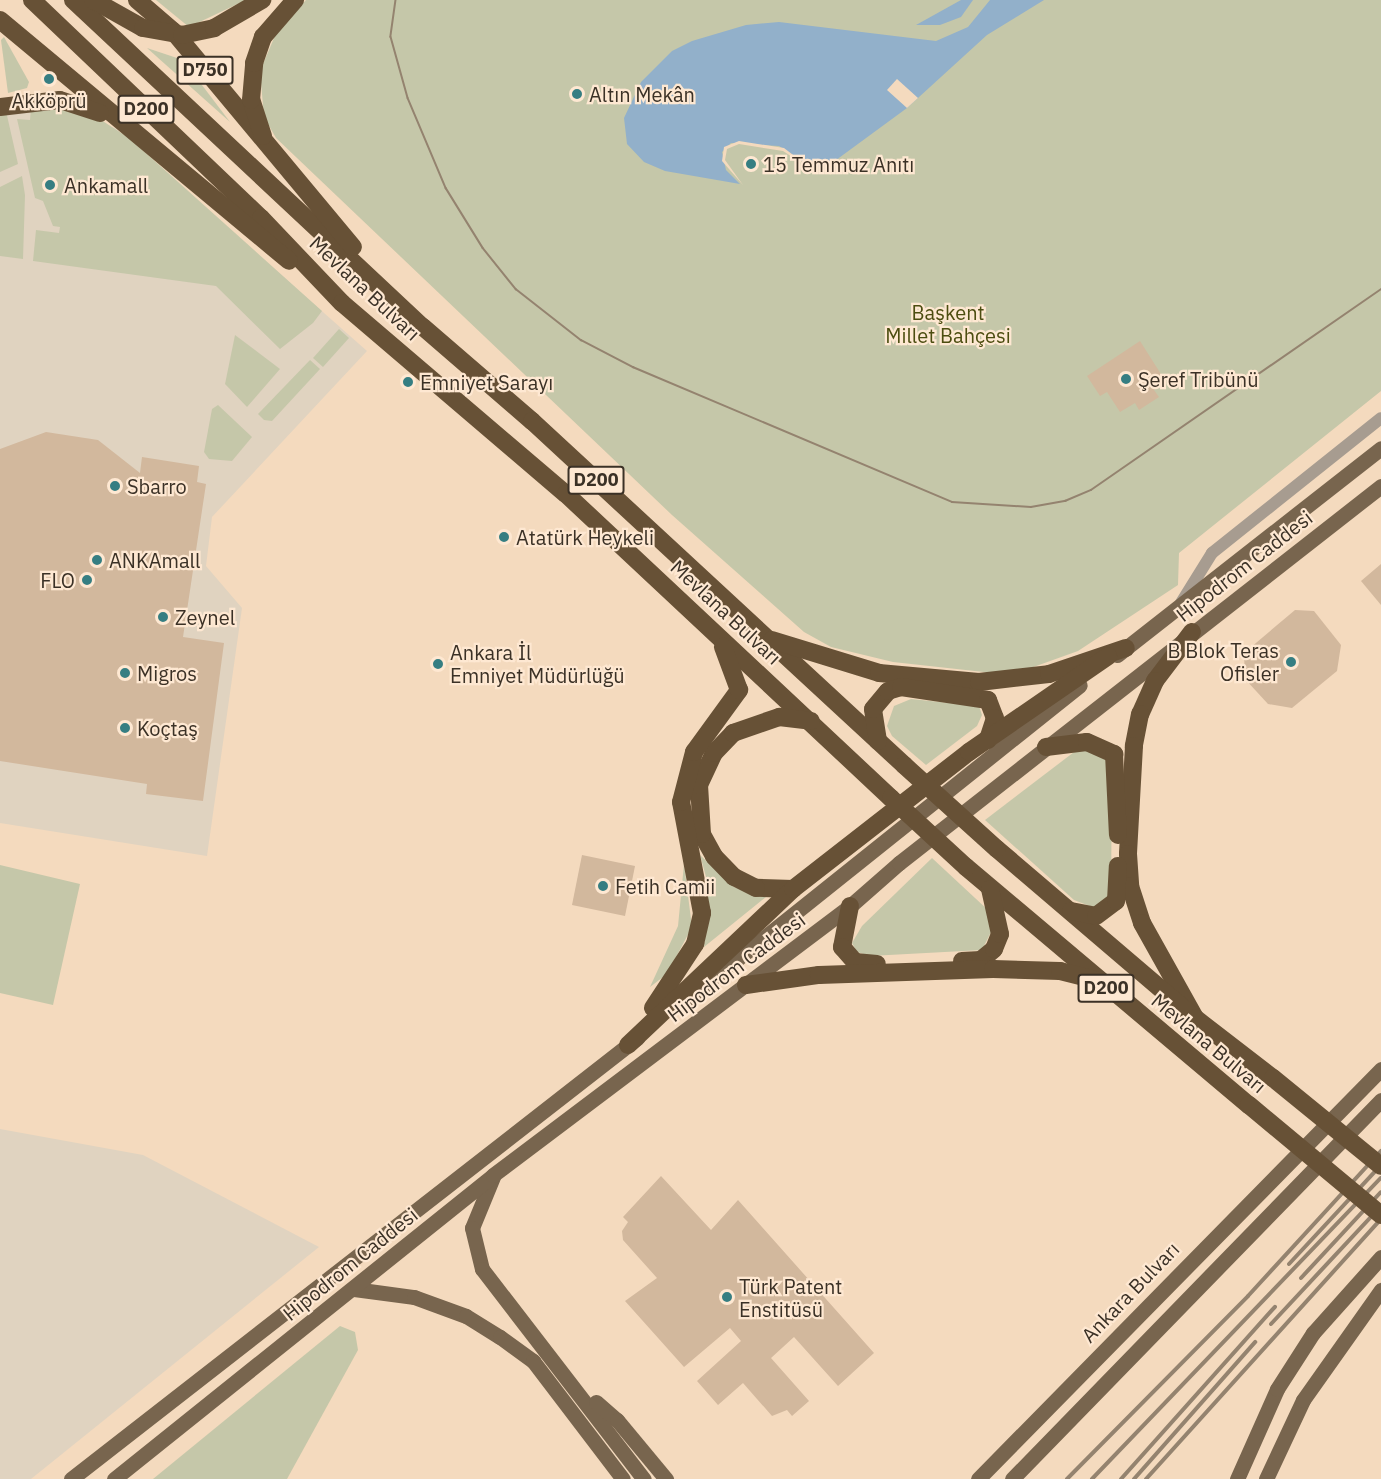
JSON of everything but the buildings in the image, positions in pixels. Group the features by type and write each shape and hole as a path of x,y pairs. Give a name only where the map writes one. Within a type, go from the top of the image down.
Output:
{"highway":[{"name":"Mevlana Bulvarı","path":"32,0 261,218 342,303 566,494 966,867 1097,980 1381,1215"},
{"name":"Mevlana Bulvarı","path":"73,0 423,327 532,421 996,849 1194,1018 1273,1078 1381,1166"},
{"path":"93,0 143,28 182,35 214,28 262,0"},
{"name":"D750","path":"137,0 174,31 266,147"},
{"path":"295,0 263,37 250,79 251,100 266,147 423,327"},
{"path":"0,20 49,65 137,133 342,303"},
{"path":"0,107 39,99 77,103 137,133"},
{"path":"1192,632 1155,681 1140,714 1134,746 1128,854 1130,886 1142,923 1194,1018"},
{"path":"628,1046 695,944 702,913 681,802 694,752 740,690 736,671 717,635"},
{"path":"765,638 879,672 979,682 1014,681 1108,656 1126,648"},
{"path":"628,1046 793,889 988,740 1108,656"},
{"path":"878,741 873,709 888,691 901,687 988,700 995,718 988,740"},
{"path":"793,889 756,888 734,878 714,856 702,834 699,784 714,753 733,733 779,717 811,721"},
{"path":"1046,747 1095,743 1114,754 1117,764 1116,901 1096,916 1064,908"},
{"path":"850,906 842,947 855,962 981,960 994,949 1000,934 990,888"},
{"path":"746,986 819,975 1029,969 1097,980"}],"main road":[{"name":"Hipodrom Caddesi","path":"71,1479 628,1046 1126,648 1381,448"},
{"name":"Hipodrom Caddesi","path":"114,1479 354,1289 493,1175 850,906 1046,747 1381,486"},
{"name":"Ankara Bulvarı","path":"978,1479 1312,1135 1381,1070"},
{"path":"1012,1479 1330,1149 1381,1100"},
{"path":"493,1175 472,1228 475,1251 482,1269 578,1387 644,1479"},
{"path":"1237,1479 1277,1389 1313,1333 1381,1257"},
{"path":"354,1289 414,1297 466,1316 500,1337 533,1361 623,1479"},
{"path":"1266,1479 1303,1400 1381,1290"},
{"path":"578,1387 617,1420 666,1479"}],"street":[{"name":"Hipodrom Caddesi","path":"1177,608 1212,553 1381,418"}],"shaded area":[{"path":"31,108 115,128 367,351 212,517 206,566 242,608 207,856 0,823 0,113"},
{"path":"0,1129 143,1155 319,1247 31,1479 0,1479"}],"green space":[{"path":"156,0 246,0 189,27"},
{"name":"Başkent Millet Bahçesi","path":"306,0 1381,0 1381,391 1179,553 1178,585 1078,651 1011,675 893,662 831,647 804,632 672,515 276,138 264,117 260,71 277,31"},
{"path":"4,37 29,82 27,88 8,93 1,40"},
{"path":"147,48 183,60 230,122"},
{"path":"54,107 98,118 129,138 322,311 313,323 280,349 216,286 33,261 36,230 59,233 60,227 53,226 43,201 35,198 17,119 30,120 31,108"},
{"path":"6,111 18,164 0,172 0,113"},
{"path":"22,176 25,195 23,259 0,256 0,187"},
{"path":"339,329 349,338 323,367 313,358"},
{"path":"235,335 280,369 247,407 225,384"},
{"path":"310,360 320,369 272,421 264,420 258,414"},
{"path":"218,405 252,437 232,461 209,459 204,452 212,409"},
{"path":"911,699 979,706 982,715 977,726 926,765 892,736 887,726 894,706"},
{"path":"1078,749 1101,752 1112,771 1111,893 1095,908 1074,900 985,820"},
{"path":"700,855 734,887 766,897 704,947 708,884"},
{"path":"932,858 989,911 992,930 982,950 870,956 857,952 852,943 862,926"},
{"path":"684,864 692,927 667,974 650,987 678,926"},
{"path":"0,865 80,884 53,1005 0,993"},
{"path":"340,1326 355,1332 358,1350 287,1479 153,1479"}],"water":[{"path":"961,0 973,0 961,17 940,25 916,25"},
{"path":"990,0 1044,0 987,35 907,108 832,163 813,168 779,146 731,143 722,152 726,170 740,184 665,171 644,162 627,144 624,118 641,82 672,51 692,41 746,25 779,22 936,41 968,27"}],"pier":[{"path":"897,79 918,98 907,108 887,90"},
{"path":"739,141 784,148 814,171 783,151 739,144 727,149 725,160 743,185 722,161 724,147"}],"tram line":[{"path":"396,0 391,37 408,98 446,188 483,248 516,289 581,340 633,367 952,502 1031,507 1065,501 1091,490 1381,289"}],"railway":[{"path":"1067,1479 1248,1296 1381,1151"},
{"path":"1289,1264 1381,1165"},
{"path":"1092,1479 1381,1178"},
{"path":"1301,1278 1381,1192"},
{"path":"1271,1324 1381,1206"},
{"path":"1146,1479 1381,1219"},
{"path":"1121,1479 1275,1307"},
{"path":"1134,1479 1255,1342"}],"place":[{"name":"Akköprü","path":"49,79"},
{"name":"Altın Mekân","path":"577,94"},
{"name":"15 Temmuz Anıtı","path":"751,164"},
{"name":"Ankamall","path":"50,185"},
{"name":"Şeref Tribünü","path":"1126,379"},
{"name":"Emniyet Sarayı","path":"408,382"},
{"name":"Sbarro","path":"115,486"},
{"name":"Atatürk Heykeli","path":"504,537"},
{"name":"ANKAmall","path":"97,560"},
{"name":"FLO","path":"87,580"},
{"name":"Zeynel","path":"163,617"},
{"name":"B Blok Teras Ofisler","path":"1291,662"},
{"name":"Ankara İl Emniyet Müdürlüğü","path":"438,664"},
{"name":"Migros","path":"125,673"},
{"name":"Koçtaş","path":"125,728"},
{"name":"Fetih Camii","path":"603,886"},
{"name":"Türk Patent Enstitüsü","path":"727,1297"}]}
